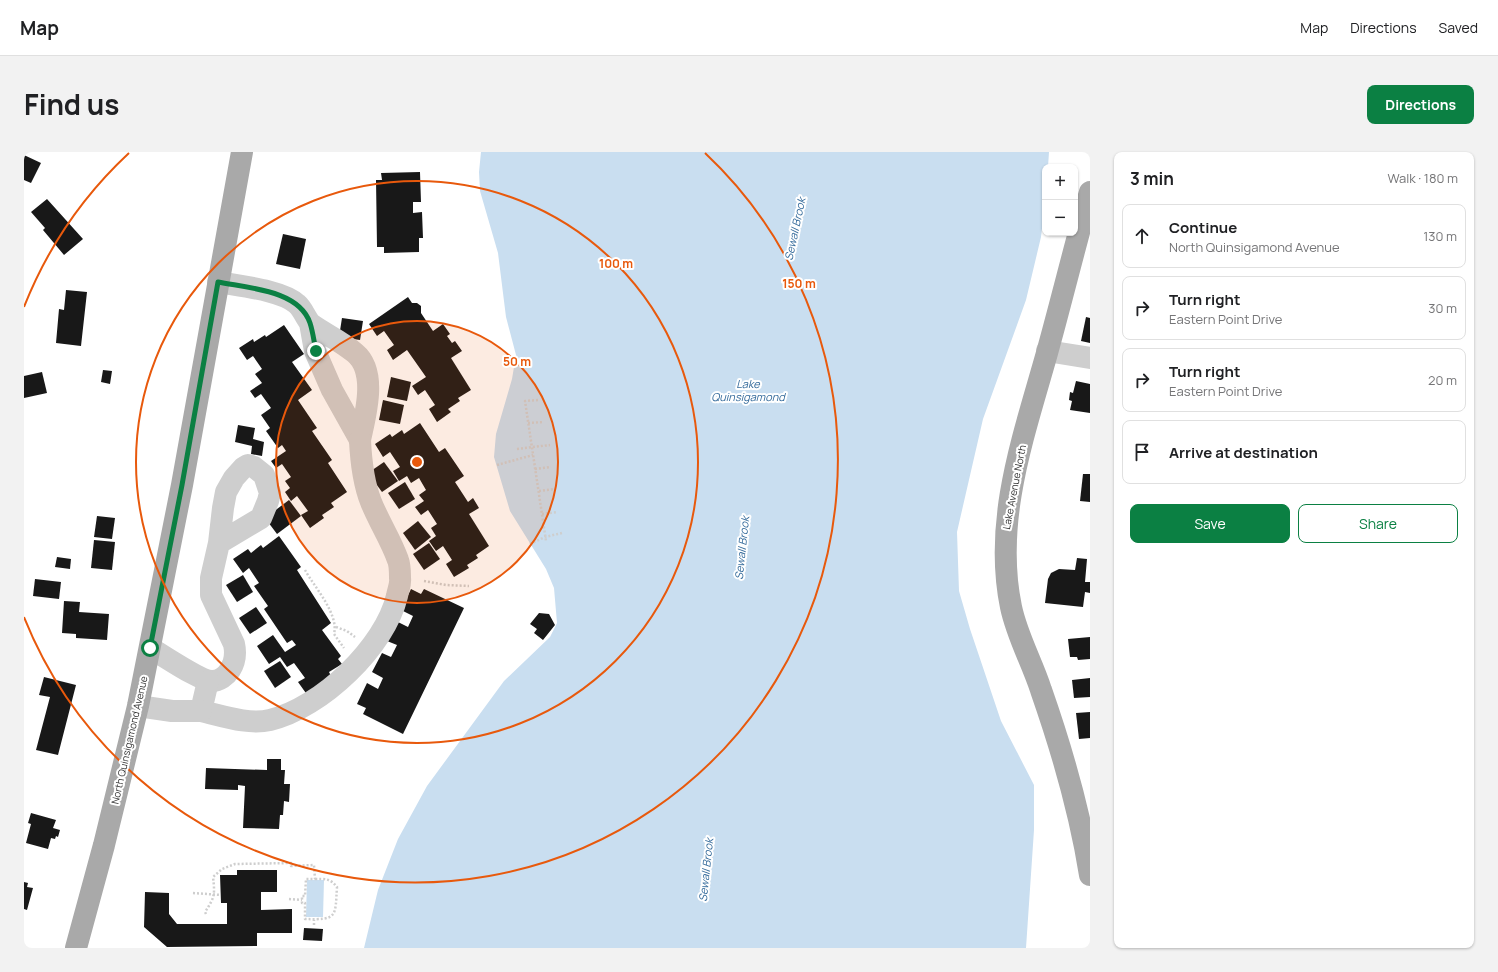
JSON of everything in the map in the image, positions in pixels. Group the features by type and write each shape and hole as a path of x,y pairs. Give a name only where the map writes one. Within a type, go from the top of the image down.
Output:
{"main road":[{"name":"North Quinsigamond Avenue","path":"76,948 110,823 138,706 183,477 242,152"},
{"name":"Lake Avenue North","path":"1090,192 1027,423 1012,484 1006,530 1005,560 1011,608 1019,635 1040,687 1062,755 1078,816 1090,875"}],"street":[{"path":"218,282 251,288 288,298 297,303 310,323 316,351 332,390 360,440"},
{"path":"138,706 172,710 201,711 247,721 269,720 288,714 322,694 349,673 370,648 394,609 400,580 399,561 371,503 361,469 360,440 367,404 368,386 363,366 355,353 310,323"},
{"path":"1047,351 1090,358"},
{"path":"150,648 208,681 219,680 229,672 236,652 234,644 211,594 211,578 219,543"},
{"path":"201,711 208,681"}],"path":[{"path":"538,400 525,401 546,541"},
{"path":"528,423 544,422"},
{"path":"517,448 550,444"},
{"path":"497,465 533,455"},
{"path":"535,469 550,467"},
{"path":"538,492 554,489"},
{"path":"542,514 557,512"},
{"path":"530,544 545,537 562,534"},
{"path":"305,570 334,617 336,627 334,634 345,648"},
{"path":"424,581 446,585 469,586"},
{"path":"206,914 213,900 213,877 222,869 235,864 291,863 291,866 314,865 315,879"},
{"path":"289,899 302,900 302,903 305,903 305,919 324,920 331,917 336,910 337,887 327,879 306,879 305,896 302,896 302,900"},
{"path":"193,893 221,895"},
{"path":"314,920 314,925"}],"water":[{"name":"Lake Quinsigamond","path":"481,152 1049,152 1048,164 1042,164 1041,237 1026,300 983,419 957,532 959,591 970,629 1001,721 1034,785 1034,830 1026,948 364,948 378,890 398,839 427,786 504,681 550,637 557,623 554,588 546,569 510,511 494,457 496,434 512,379 516,355 506,317 498,253 480,191 479,172"},
{"path":"307,880 324,880 323,917 306,917"}],"building":[{"path":"24,155 41,163 31,183 24,180"},
{"path":"420,172 421,202 413,202 413,213 422,212 423,238 419,238 419,252 384,253 384,247 377,247 376,180 382,180 381,173"},
{"path":"47,199 83,239 64,255 43,230 45,228 31,212"},
{"path":"283,234 306,239 300,269 276,264"},
{"path":"66,290 87,292 81,346 56,343 59,309 64,310"},
{"path":"408,297 412,303 417,303 421,306 421,313 433,331 443,324 450,334 447,336 452,343 455,341 462,351 451,358 471,390 458,398 460,401 448,409 451,412 437,422 429,409 435,405 425,390 418,395 412,386 426,377 407,350 393,360 387,350 394,345 384,331 377,336 369,324"},
{"path":"1086,317 1090,318 1090,343 1081,341"},
{"path":"342,318 363,321 360,340 339,337"},
{"path":"284,325 304,354 292,362 312,390 298,400 317,428 312,431 332,460 328,463 347,492 331,503 334,507 322,515 324,518 310,528 301,515 308,511 297,496 291,501 285,492 290,488 285,481 291,477 282,464 276,468 271,461 286,451 282,445 278,448 266,431 270,428 261,415 271,408 261,394 255,398 250,391 262,383 255,374 262,369 253,356 247,360 239,348 253,339 254,342 265,335 266,337"},
{"path":"103,370 112,371 110,384 101,382"},
{"path":"42,372 47,393 24,398 24,376"},
{"path":"391,377 411,382 407,401 387,397"},
{"path":"1076,381 1090,384 1090,413 1070,410 1072,401 1069,400 1070,392 1073,393"},
{"path":"383,400 404,405 400,424 379,420"},
{"path":"420,423 439,452 445,448 464,476 455,482 468,502 473,498 479,508 469,514 489,546 476,555 478,558 467,565 469,568 454,577 446,564 452,560 443,546 436,551 429,541 436,536 431,528 437,524 428,510 421,515 415,507 424,501 419,495 426,490 419,478 411,483 407,476 399,481 393,471 400,467 390,452 383,457 375,444 390,434 392,437 402,430 404,434"},
{"path":"238,425 255,428 253,439 264,442 262,456 251,454 252,446 235,442"},
{"path":"384,462 398,481 382,492 368,473"},
{"path":"1083,474 1090,474 1090,502 1080,501"},
{"path":"405,482 415,499 399,509 388,493"},
{"path":"289,500 301,516 277,534 265,518"},
{"path":"97,516 115,518 112,539 94,537"},
{"path":"418,521 431,537 415,550 403,533"},
{"path":"279,536 301,567 297,570 331,623 322,630 341,656 338,659 342,664 329,672 331,676 308,696 298,682 305,678 294,663 287,667 280,657 269,664 257,646 273,635 285,652 296,645 292,640 287,643 264,609 268,606 254,586 259,583 249,568 243,573 233,559 248,549 251,553 261,545 263,548"},
{"path":"94,540 115,542 112,570 91,568"},
{"path":"429,543 440,559 424,570 413,554"},
{"path":"57,557 71,559 70,569 55,567"},
{"path":"1077,558 1087,559 1085,582 1090,582 1090,593 1085,592 1083,607 1045,603 1048,579 1051,573 1059,569 1075,570"},
{"path":"243,575 253,592 237,602 226,585"},
{"path":"35,579 61,582 59,599 33,596"},
{"path":"411,589 421,594 424,589 464,608 403,734 363,714 366,708 357,704 367,683 378,689 383,678 372,672 382,653 391,657 397,645 387,641 396,621 408,627 413,616 401,610"},
{"path":"64,601 80,602 79,612 109,614 107,640 76,638 76,634 62,633"},
{"path":"256,607 267,623 250,634 239,618"},
{"path":"539,613 549,614 555,625 543,640 534,633 537,629 530,624"},
{"path":"1090,637 1090,659 1078,660 1077,657 1070,657 1068,639"},
{"path":"280,661 291,677 275,688 264,671"},
{"path":"44,677 76,685 58,755 36,750 50,697 39,695"},
{"path":"1090,678 1090,697 1074,698 1072,680"},
{"path":"1090,712 1090,738 1079,739 1076,713"},
{"path":"267,759 281,759 281,770 285,770 284,784 290,784 289,802 284,801 283,815 280,815 279,829 243,828 245,786 238,785 238,790 205,789 206,768 267,770"},
{"path":"31,813 56,820 53,828 60,830 58,837 56,836 55,839 51,838 48,849 26,843 31,824 28,823"},
{"path":"237,870 277,870 277,892 261,892 261,910 292,909 292,933 257,933 257,946 167,947 144,927 145,892 169,893 169,914 177,924 227,924 227,903 221,903 220,875 237,875"},
{"path":"24,882 28,883 27,887 33,888 27,910 24,909"},
{"path":"304,928 323,929 322,941 303,940"}],"route":[{"path":"150,648 182,485 218,282 268,292 288,298 297,303 310,323 316,351"}],"water label":[{"name":"Sewall Brook","path":"795,229"},
{"name":"Sewall Brook","path":"742,548"},
{"name":"Sewall Brook","path":"706,870"}]}
